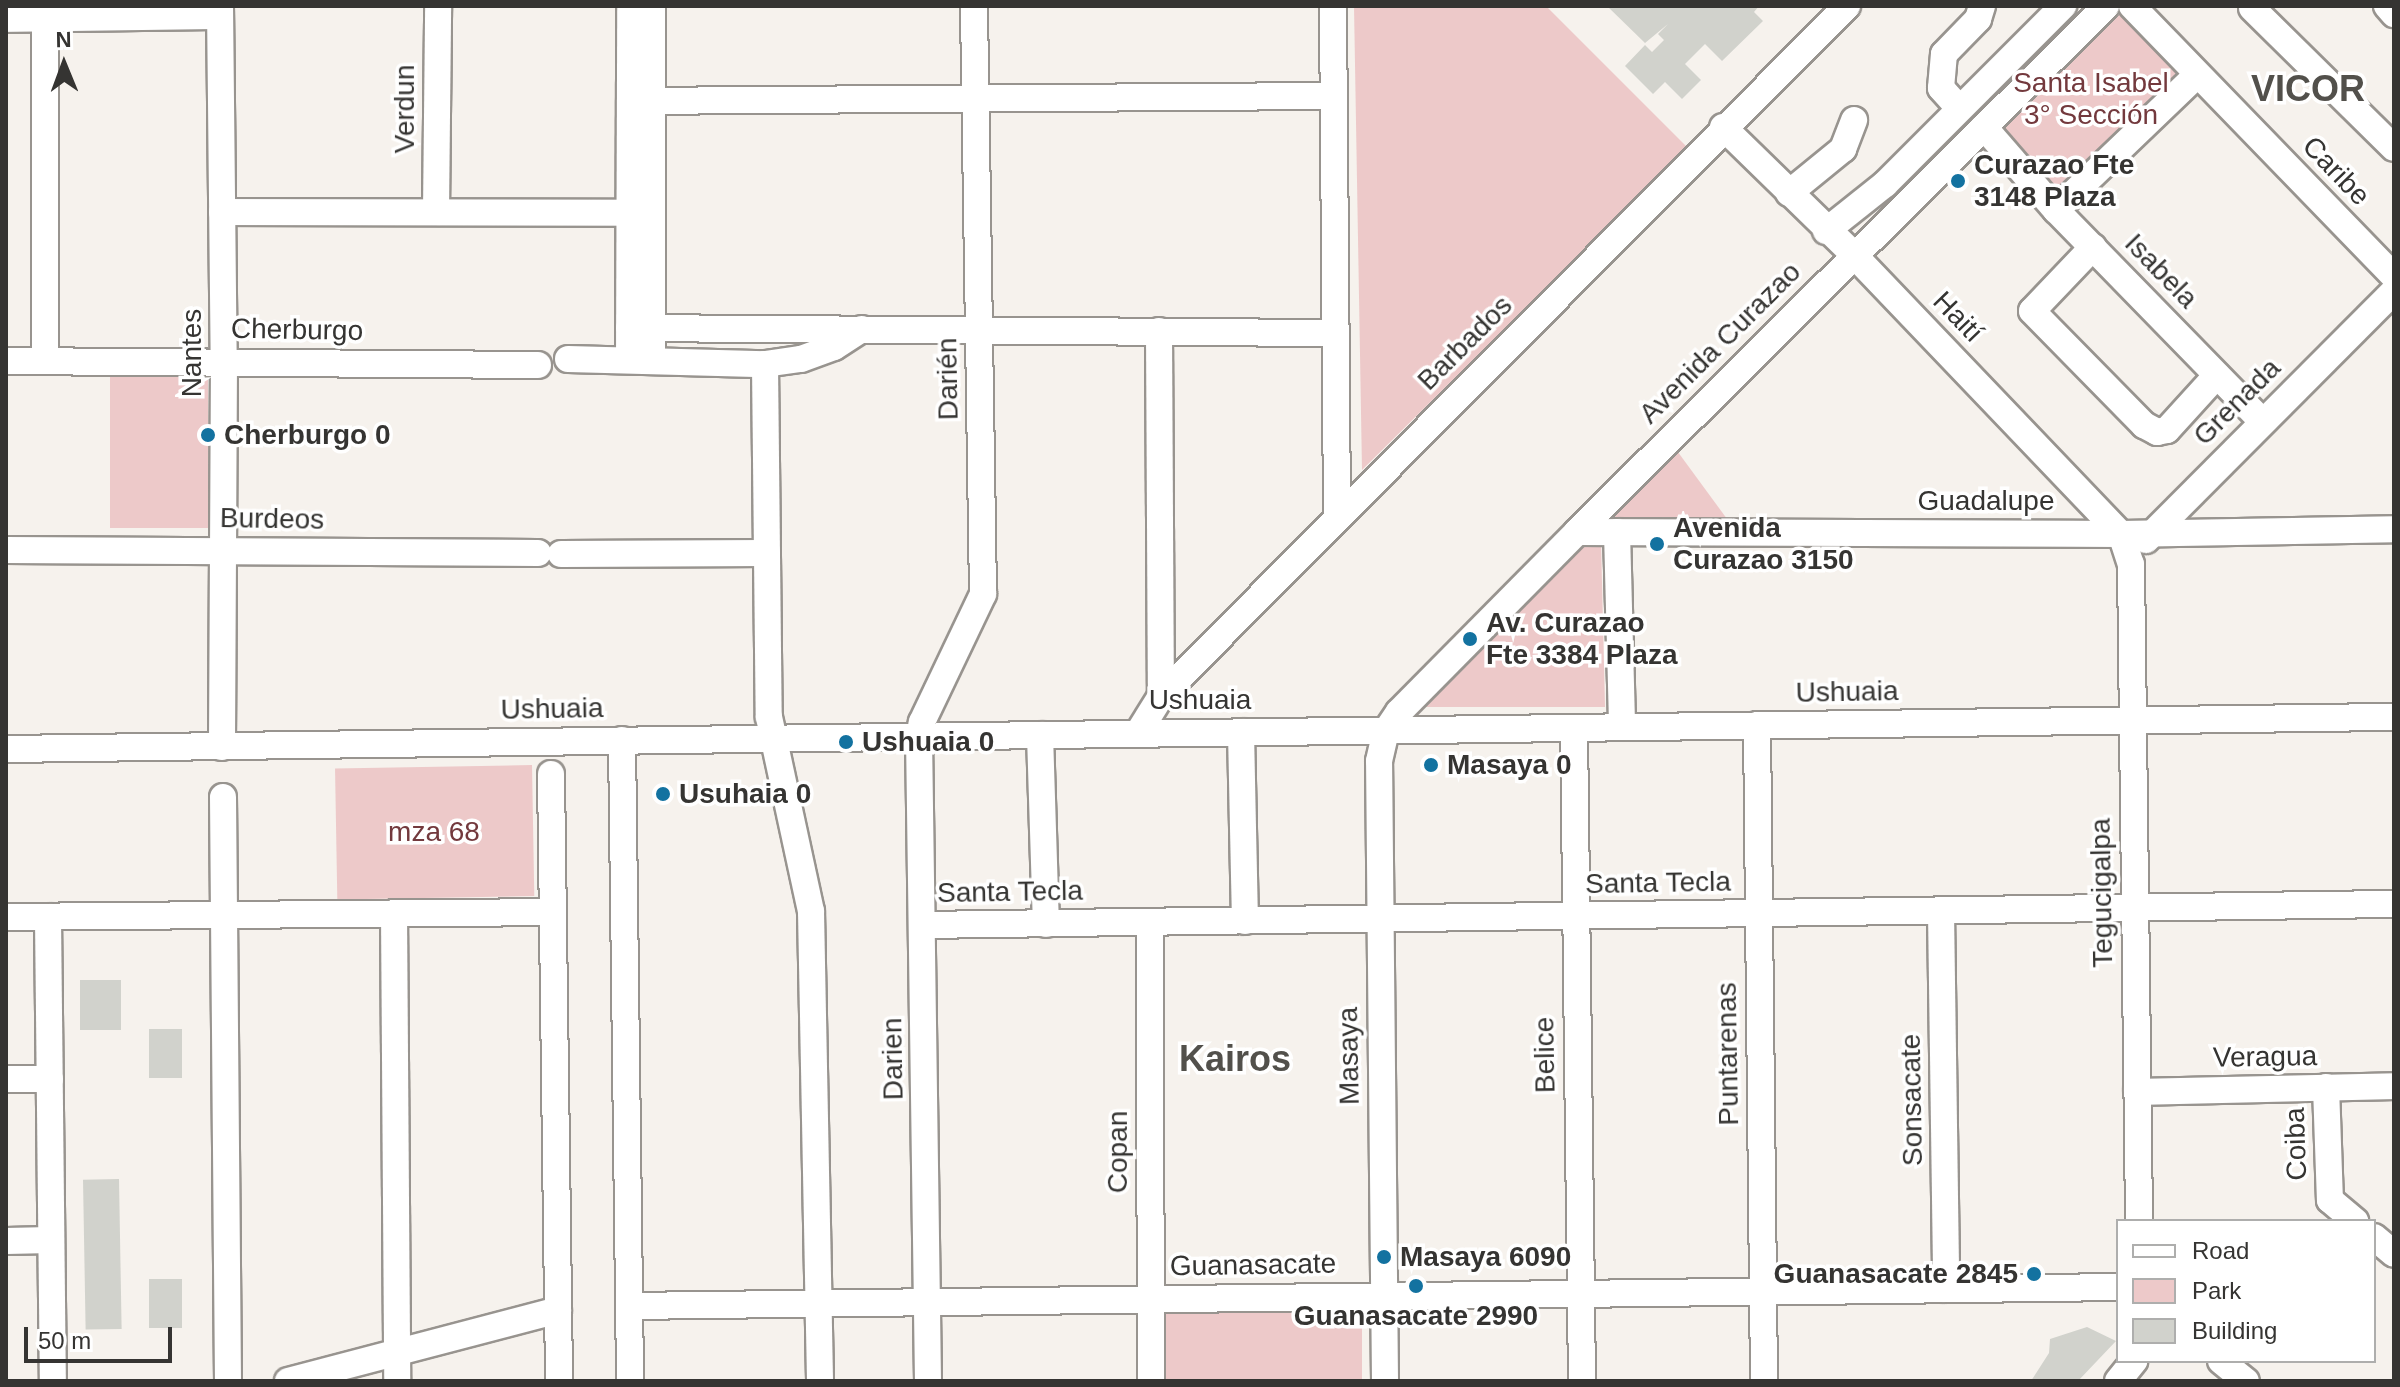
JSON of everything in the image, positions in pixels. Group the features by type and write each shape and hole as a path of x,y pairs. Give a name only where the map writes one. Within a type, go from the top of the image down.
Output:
{"street":[{"name":"Verdun","path":"436,212 438,6"},
{"path":"630,6 641,101 641,360"},
{"path":"640,328 629,213 652,6"},
{"name":"Darién","path":"919,737 922,722 983,594 974,6"},
{"path":"1333,6 1337,518"},
{"name":"Barbados","path":"1138,733 1161,696 1723,127 1847,6"},
{"path":"1959,108 1941,88 1944,54 1978,19 1982,6"},
{"path":"1826,231 1885,184 2063,6"},
{"name":"Caribe","path":"2132,6 2394,276"},
{"path":"2387,6 2394,14"},
{"path":"2252,8 2394,148"},
{"name":"Avenida Curazao","path":"1386,731 1399,712 1984,127 2095,9"},
{"path":"6,19 220,11"},
{"name":"Nantes","path":"220,11 224,361 222,747"},
{"path":"45,19 45,361"},
{"path":"2056,210 2197,75"},
{"path":"641,101 974,101 1334,96"},
{"path":"1789,193 1843,149 1854,120"},
{"name":"Haití","path":"1723,127 1826,231 1854,255 2121,534 2131,564"},
{"name":"Isabela","path":"1984,127 2056,210 2262,421"},
{"path":"222,212 629,213"},
{"path":"2093,247 2032,311 2144,425 2157,432 2167,430 2217,375"},
{"name":"Grenada","path":"2131,564 2150,533 2394,291"},
{"path":"640,328 1335,333"},
{"path":"568,359 765,364 801,359 834,347 862,329"},
{"path":"1159,331 1161,696"},
{"name":"Cherburgo","path":"6,361 538,365"},
{"path":"765,364 772,737 811,911 820,1381"},
{"name":"Guadalupe","path":"1577,532 2121,534 2394,529"},
{"path":"1617,532 1622,727"},
{"name":"Burdeos","path":"6,550 767,553"},
{"name":"Tegucigalpa","path":"2131,564 2139,1219"},
{"name":"Ushuaia","path":"6,749 2394,717"},
{"name":"Puntarenas","path":"1757,725 1764,1381"},
{"name":"Belice","path":"1574,728 1582,1381"},
{"name":"Masaya","path":"1385,1381 1379,761 1386,731"},
{"path":"1241,732 1245,921"},
{"path":"1040,735 1046,924"},
{"name":"Darien","path":"919,737 928,1381"},
{"path":"622,740 630,1381"},
{"path":"551,774 559,1381"},
{"path":"223,797 228,1381"},
{"name":"Santa Tecla","path":"923,925 2394,904"},
{"name":"Sonsacate","path":"1941,911 1946,1289"},
{"path":"6,917 552,912"},
{"path":"394,913 397,1381"},
{"path":"48,917 53,1381"},
{"name":"Copan","path":"1150,922 1151,1381"},
{"path":"6,1079 50,1079"},
{"name":"Veragua","path":"2137,1092 2394,1086"},
{"name":"Coiba","path":"2326,1087 2330,1200 2353,1219"},
{"path":"2376,1239 2394,1254"},
{"path":"6,1241 51,1240"},
{"name":"Guanasacate","path":"629,1306 2116,1287"},
{"path":"288,1381 558,1310"},
{"path":"2118,1381 2132,1363"},
{"path":"2224,1363 2246,1381"}],"green space":[{"path":"1354,6 1546,6 1687,147 1362,470"},
{"name":"Santa Isabel 3° Sección","path":"2115,6 2126,6 2191,72 2057,201 1989,130"},
{"path":"110,373 208,373 208,528 110,528"},
{"path":"1675,448 1730,523 1597,526"},
{"path":"1582,542 1601,542 1605,707 1408,707"},
{"name":"mza 68","path":"532,765 534,896 337,899 335,768"},
{"path":"1162,1310 1362,1310 1362,1381 1162,1381"}],"building":[{"path":"1607,6 1759,6 1754,12 1763,21 1722,61 1705,44 1685,64 1701,80 1682,99 1665,82 1653,94 1625,66 1645,45 1652,52 1664,40 1658,34 1668,24 1645,43"},
{"path":"80,980 121,980 121,1030 80,1030"},
{"path":"149,1029 182,1029 182,1078 149,1078"},
{"path":"119,1179 122,1329 86,1330 83,1180"},
{"path":"149,1279 182,1279 182,1328 149,1328"},
{"path":"2087,1327 2116,1341 2078,1381 2031,1381 2049,1353 2050,1339"}],"place":[{"name":"Curazao Fte 3148 Plaza","path":"1958,181"},
{"name":"Cherburgo 0","path":"208,435"},
{"name":"Avenida Curazao 3150","path":"1657,544"},
{"name":"Av. Curazao Fte 3384 Plaza","path":"1470,639"},
{"name":"Ushuaia 0","path":"846,742"},
{"name":"Masaya 0","path":"1431,765"},
{"name":"Usuhaia 0","path":"663,794"},
{"name":"Masaya 6090","path":"1384,1257"},
{"name":"Guanasacate 2845","path":"2034,1274"},
{"name":"Guanasacate 2990","path":"1416,1286"}],"district":[{"name":"VICOR","path":"2308,89"},
{"name":"Kairos","path":"1235,1059"}]}
